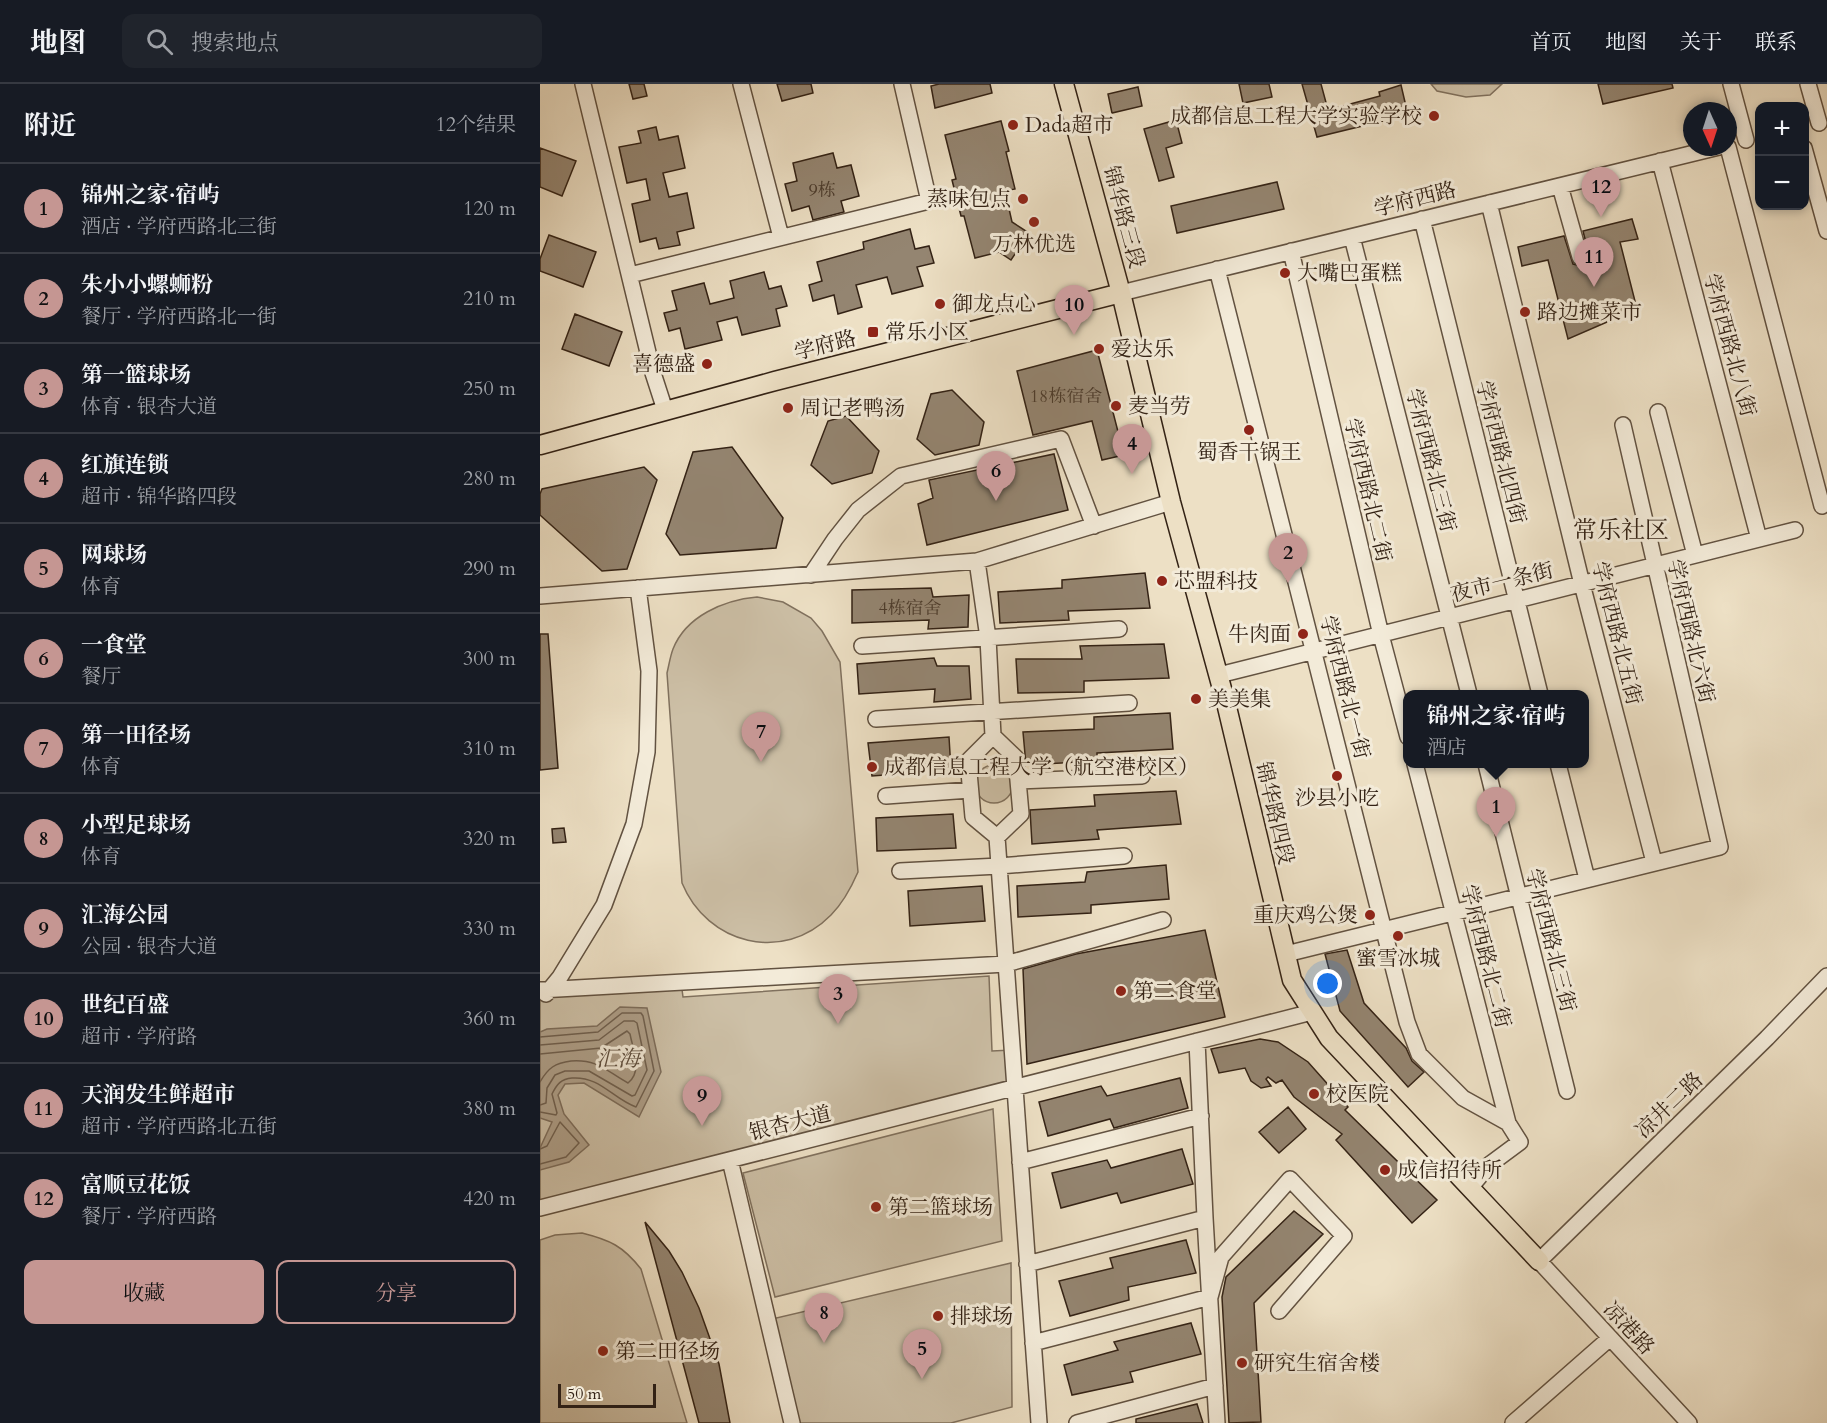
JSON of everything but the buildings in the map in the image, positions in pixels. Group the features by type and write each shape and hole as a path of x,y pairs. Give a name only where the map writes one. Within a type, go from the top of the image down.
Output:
{"main road":[{"name":"锦华路三段","path":"1064,84 1121,293"},
{"name":"学府路","path":"540,445 665,410 1121,293"},
{"name":"锦华路四段","path":"1121,293 1171,502 1219,675 1292,980 1329,1038 1539,1261"}],"street":[{"path":"583,84 653,373 665,410"},
{"path":"741,84 781,237"},
{"path":"630,275 929,201 902,84"},
{"path":"1731,84 1753,139 1737,143"},
{"path":"1808,84 1817,123"},
{"name":"学府西路","path":"1121,293 1683,156"},
{"path":"1731,156 1822,506"},
{"path":"1806,156 1827,231"},
{"name":"学府西路北八街","path":"1660,161 1759,539"},
{"path":"1560,186 1580,257"},
{"name":"学府西路北五街","path":"1489,203 1582,584 1654,862"},
{"name":"学府西路北四街","path":"1422,219 1539,690"},
{"name":"学府西路北三街","path":"1352,237 1468,690"},
{"name":"学府西路北二街","path":"1291,251 1380,634 1403,722"},
{"name":"学府西路北一街","path":"1217,269 1407,1022 1419,1054 1463,1098 1508,1123"},
{"path":"1658,412 1695,555"},
{"name":"学府西路北六街","path":"1623,425 1720,847 1654,862"},
{"path":"811,575 858,510 902,476 1061,439 1094,526"},
{"path":"540,596 977,561 1171,502"},
{"name":"夜市一条街","path":"1219,675 1795,530"},
{"path":"977,561 988,638 993,736 1016,758 1021,814 997,837"},
{"path":"543,994 560,977 604,905 634,824 647,752 650,670 638,588"},
{"path":"862,646 1119,629"},
{"path":"876,719 1129,703"},
{"path":"993,736 968,761 973,817 997,837 1039,1423"},
{"name":"学府西路北二街","path":"1415,768 1508,1123 1520,1142 1489,1165 1470,1188"},
{"name":"学府西路北三街","path":"1487,768 1567,1091"},
{"path":"1559,768 1587,879"},
{"path":"1018,781 1142,776"},
{"path":"886,796 970,790"},
{"path":"900,871 1124,856"},
{"path":"1286,954 1654,862"},
{"path":"543,994 1006,964 1163,920"},
{"name":"凉井二路","path":"1539,1261 1767,1038 1827,976"},
{"name":"银杏大道","path":"540,1208 1312,1012"},
{"path":"1197,1041 1217,1423"},
{"path":"1020,1162 1201,1116"},
{"path":"730,1160 792,1423"},
{"path":"1210,1297 1221,1257 1290,1179 1344,1236 1279,1311"},
{"path":"1027,1264 1205,1218"},
{"name":"凉港路","path":"1539,1261 1689,1423"},
{"path":"1033,1343 1210,1297"},
{"path":"767,1315 792,1423"},
{"path":"1513,1423 1610,1338"},
{"path":"1077,1423 1215,1386"}],"shaded area":[{"path":"1431,84 1502,84 1490,95 1466,97 1437,91"},
{"path":"757,597 783,602 811,618 822,631 840,662 858,872 839,905 831,915 812,930 791,939 769,942 748,940 727,933 709,921 694,904 682,883 667,673 672,652 687,627 719,606"},
{"path":"994,765 1008,770 1013,784 1008,798 994,803 980,798 975,784 980,770"},
{"path":"989,976 992,1051 1012,1050 1015,1087 540,1208 540,990 681,982 683,997"},
{"name":"第二篮球场","path":"993,1109 1002,1241 775,1297 743,1173"},
{"name":"第二田径场","path":"582,1233 600,1238 622,1249 641,1269 687,1423 540,1423 540,1240 555,1235"},
{"path":"1011,1263 1012,1407 951,1423 797,1423 772,1319"}],"water":[{"name":"汇海","path":"620,1007 647,1008 661,1072 639,1117 584,1083 565,1084 558,1095 564,1114 589,1145 569,1162 540,1170 540,1148 552,1122 540,1118 540,1032 547,1029 597,1026"}],"place":[{"name":"成都信息工程大学实验学校","path":"1434,116"},
{"name":"Dada超市","path":"1013,125"},
{"name":"蒸味包点","path":"1023,199"},
{"name":"富顺豆花饭","path":"1601,217"},
{"name":"万林优选","path":"1034,222"},
{"name":"大嘴巴蛋糕","path":"1285,273"},
{"name":"天润发生鲜超市","path":"1594,287"},
{"name":"御龙点心","path":"940,304"},
{"name":"路边摊菜市","path":"1525,312"},
{"name":"常乐小区","path":"873,332"},
{"name":"世纪百盛","path":"1074,335"},
{"name":"爱达乐","path":"1099,349"},
{"name":"喜德盛","path":"707,364"},
{"name":"麦当劳","path":"1116,406"},
{"name":"周记老鸭汤","path":"788,408"},
{"name":"蜀香干锅王","path":"1249,430"},
{"name":"红旗连锁","path":"1132,474"},
{"name":"一食堂","path":"996,501"},
{"name":"芯盟科技","path":"1162,581"},
{"name":"朱小小螺蛳粉","path":"1288,583"},
{"name":"牛肉面","path":"1303,634"},
{"name":"美美集","path":"1196,699"},
{"name":"第一田径场","path":"761,762"},
{"name":"成都信息工程大学（航空港校区）","path":"872,767"},
{"name":"沙县小吃","path":"1337,776"},
{"name":"锦州之家·宿屿","path":"1496,837"},
{"name":"重庆鸡公煲","path":"1370,915"},
{"name":"蜜雪冰城","path":"1398,936"},
{"name":"第二食堂","path":"1121,991"},
{"name":"第一篮球场","path":"838,1024"},
{"name":"校医院","path":"1314,1094"},
{"name":"汇海公园","path":"702,1126"},
{"name":"成信招待所","path":"1385,1170"},
{"name":"第二篮球场","path":"876,1207"},
{"name":"排球场","path":"938,1316"},
{"name":"小型足球场","path":"824,1343"},
{"name":"第二田径场","path":"603,1351"},
{"name":"研究生宿舍楼","path":"1242,1363"},
{"name":"网球场","path":"922,1379"}],"district":[{"name":"常乐社区","path":"1621,530"}]}
